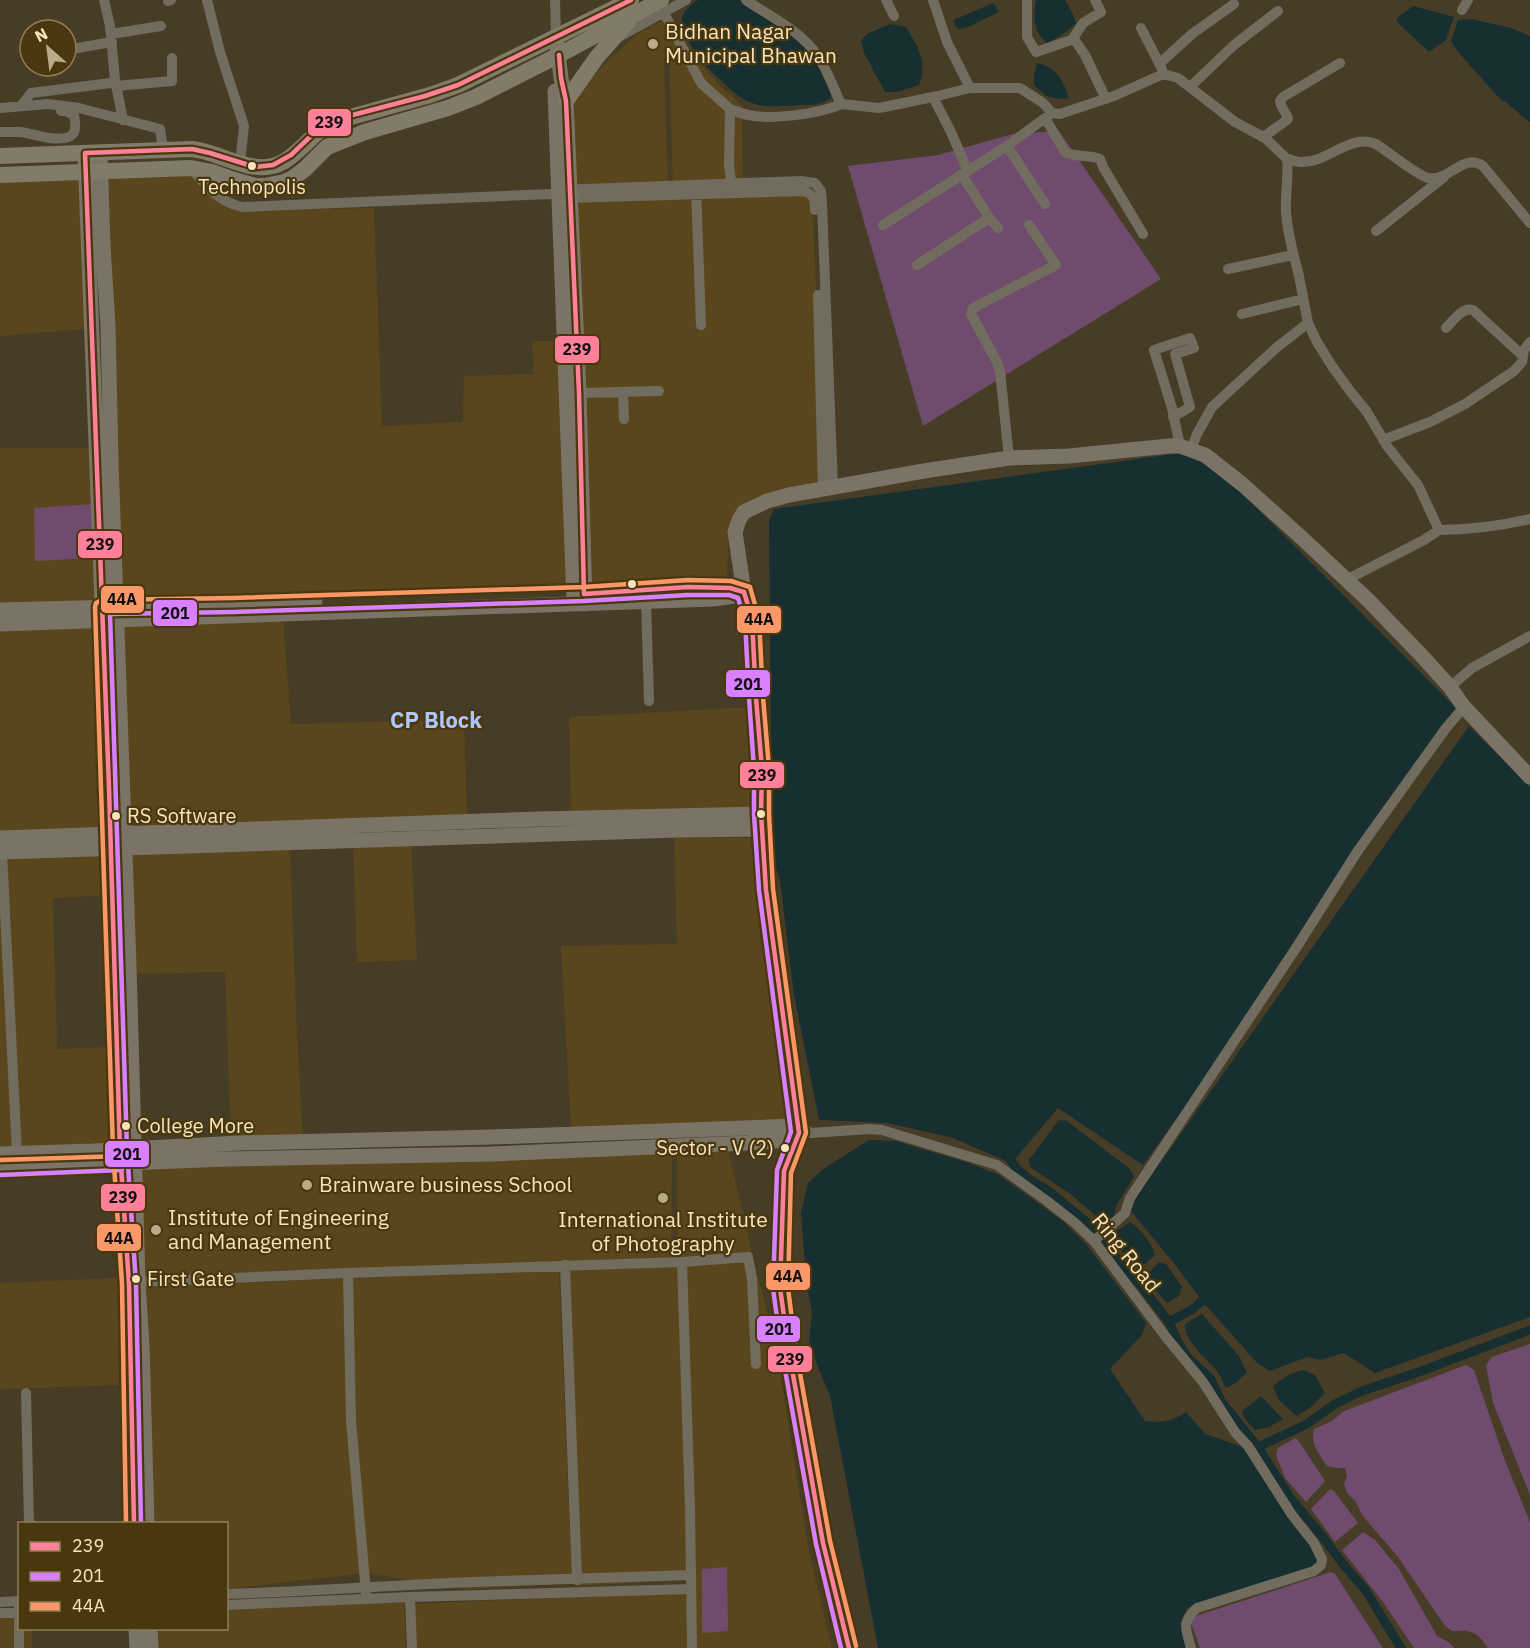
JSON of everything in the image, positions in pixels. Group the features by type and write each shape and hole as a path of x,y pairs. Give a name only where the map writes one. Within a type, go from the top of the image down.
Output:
{"main road":[{"path":"0,156 201,150 257,167 278,164 329,123 458,86 556,37 633,7 663,6"},
{"path":"566,100 611,41 633,7"},
{"path":"0,175 191,168 212,172 248,185 265,186 284,182 305,169 327,147 365,132 462,103 559,55 633,7"}],"street":[{"path":"104,0 123,120"},
{"path":"207,0 220,52 244,126 240,163"},
{"path":"555,0 556,37 566,100 562,194"},
{"path":"611,41 663,6 686,0"},
{"path":"746,0 805,41 820,59 842,105"},
{"path":"886,0 894,16"},
{"path":"933,0 947,42 970,88"},
{"path":"1027,0 1027,37 1036,52 1072,40 1083,23 1101,12 1095,0"},
{"path":"1462,10 1468,0"},
{"path":"1159,64 1192,34 1234,4"},
{"path":"663,6 701,83 730,109 749,115 771,117 822,111 842,105 879,108 970,88 1020,88 1043,103 1065,152 1069,155 1094,156 1100,159 1143,234"},
{"path":"1190,87 1234,45 1278,11"},
{"path":"78,47 161,27"},
{"path":"1141,28 1165,75"},
{"path":"1072,40 1074,39 1085,56 1106,99"},
{"path":"21,106 31,93 111,83 172,81 172,58"},
{"path":"1263,137 1288,118 1280,101 1283,96 1340,63"},
{"path":"883,225 1007,146 1048,116 1070,112 1165,75 1178,78 1232,119 1263,137 1287,159 1300,162 1311,161 1351,144 1369,141 1377,144 1425,177 1444,177"},
{"path":"561,78 555,90 567,264 579,599"},
{"path":"933,97 950,129 965,173 990,219 998,228"},
{"path":"0,108 48,104 79,108 160,129 163,150"},
{"path":"730,109 729,165 732,189"},
{"path":"0,113 66,111 74,115 75,127 73,134 58,138 21,132 0,132"},
{"path":"1007,146 1045,204"},
{"path":"92,153 103,246 108,326 109,614 134,1283 134,1522"},
{"path":"1287,159 1286,212 1308,323 1332,366 1367,412 1383,440 1418,485 1438,530"},
{"path":"1376,231 1444,177 1467,162 1483,166 1530,223"},
{"path":"191,168 223,201 242,207 732,189 812,182 818,185 821,191 828,488"},
{"path":"696,190 701,325"},
{"path":"917,265 990,219"},
{"path":"1009,458 997,362 971,314 974,308 1056,265 1029,225"},
{"path":"1228,268 1293,255"},
{"path":"1242,314 1303,299"},
{"path":"1446,328 1464,310 1473,310 1523,356"},
{"path":"1185,447 1206,416 1224,395 1276,348 1308,323"},
{"path":"1173,417 1190,407 1175,354 1194,348 1190,338 1154,350 1173,417 1185,447"},
{"path":"1383,440 1446,415 1465,404 1514,371 1522,362 1524,350 1530,342"},
{"path":"571,364 579,393 579,599"},
{"path":"579,393 659,391"},
{"path":"623,392 624,419"},
{"path":"849,1648 823,1543 780,1288 784,1171 802,1133 766,890 761,821 762,770 752,620 735,532 744,512 778,498 1009,458 1185,447 1205,455 1242,484 1376,608 1530,777"},
{"path":"1346,580 1424,540 1438,530 1509,524 1530,519"},
{"path":"579,599 688,587 744,586"},
{"path":"0,624 109,614 579,599 646,601 713,599 734,596 744,586"},
{"path":"646,601 649,701"},
{"path":"0,610 109,614"},
{"path":"1450,687 1472,668 1530,636"},
{"path":"1096,1239 1125,1213 1130,1198 1357,852 1446,728 1464,707"},
{"path":"17,1154 1,847 118,840 761,821"},
{"name":"Ring Road","path":"802,1133 882,1130 997,1165 1096,1239 1166,1337 1203,1382 1235,1432 1248,1446 1281,1499 1320,1552 1322,1559 1321,1565 1314,1571 1197,1608 1187,1619 1185,1626 1191,1648"},
{"path":"0,1168 314,1141 802,1133"},
{"path":"0,1154 227,1159 519,1152 748,1143 802,1133"},
{"path":"518,1136 519,1152"},
{"path":"134,1283 682,1262 749,1257 756,1364"},
{"path":"682,1262 692,1575 692,1648"},
{"path":"565,1266 577,1580"},
{"path":"348,1273 351,1421 366,1593"},
{"path":"134,1283 142,1345 147,1522"},
{"path":"26,1393 29,1522"},
{"path":"228,1605 471,1582 692,1575"},
{"path":"228,1594 366,1593 410,1597 692,1589"},
{"path":"410,1597 412,1648"},
{"path":"0,1602 18,1607"},
{"path":"0,1613 18,1607"},
{"path":"19,1630 19,1648"},
{"path":"136,1630 137,1648"},
{"path":"150,1630 151,1648"}],"shaded area":[{"path":"669,18 695,57 720,86 742,106 743,183 673,188 669,58 664,59 668,188 569,192 563,106 588,83 606,62 640,32"},
{"path":"1059,131 1161,279 923,426 848,166 938,155 1013,134"},
{"path":"201,173 221,203 239,211 374,208 382,426 463,422 464,376 534,374 532,341 568,341 576,589 307,600 120,603 103,175"},
{"path":"80,178 85,329 0,336 0,181"},
{"path":"812,193 824,484 732,524 728,546 727,578 581,589 568,198"},
{"path":"0,448 93,448 98,602 0,606"},
{"path":"93,504 94,558 35,561 34,508"},
{"path":"283,618 291,724 464,719 467,818 128,829 118,622"},
{"path":"97,626 105,829 0,830 0,629"},
{"path":"752,707 755,807 571,813 569,717"},
{"path":"674,837 750,838 793,1123 571,1130 561,946 677,944"},
{"path":"411,842 417,960 357,962 353,844"},
{"path":"290,846 303,1139 231,1141 225,972 135,974 129,851"},
{"path":"104,852 106,895 53,898 57,1049 111,1047 115,1146 0,1150 0,856"},
{"path":"672,1147 671,1260 141,1279 138,1165"},
{"path":"728,1149 775,1342 809,1552 832,1648 697,1648 693,1579 577,1586 570,1271 677,1267 677,1152"},
{"path":"559,1270 572,1583 469,1589 364,1573 228,1589 228,1522 151,1522 144,1287"},
{"path":"118,1278 119,1385 0,1389 0,1283"},
{"path":"1530,1344 1530,1495 1493,1403 1486,1365 1492,1357"},
{"path":"1466,1365 1474,1370 1504,1458 1530,1522 1530,1648 1488,1648 1477,1635 1464,1631 1452,1631 1445,1626 1398,1557 1362,1515 1356,1502 1347,1493 1344,1484 1347,1477 1345,1468 1327,1466 1314,1444 1314,1429 1332,1421 1344,1411"},
{"path":"1295,1438 1325,1481 1306,1502 1285,1478 1276,1455 1278,1448"},
{"path":"1330,1489 1334,1491 1358,1523 1335,1542 1311,1509"},
{"path":"1363,1532 1375,1540 1399,1569 1437,1636 1454,1648 1414,1648 1383,1602 1342,1550"},
{"path":"727,1567 728,1631 702,1633 702,1569"},
{"path":"1331,1572 1335,1574 1383,1648 1200,1648 1190,1620 1196,1616"},
{"path":"686,1592 688,1648 416,1648 414,1604"},
{"path":"404,1602 406,1648 153,1648 151,1630 228,1630 228,1607"},
{"path":"18,1616 18,1630 32,1630 32,1648 0,1648 0,1617"}],"water":[{"path":"698,0 739,0 803,43 818,64 831,98 816,104 772,106 751,103 741,97 700,60 687,37 682,17 687,9"},
{"path":"1036,0 1065,0 1076,24 1047,43 1042,39 1035,24"},
{"path":"993,3 999,12 968,27 959,29 955,26 954,20"},
{"path":"1413,6 1454,17 1446,40 1429,52 1396,19"},
{"path":"1472,19 1511,28 1530,36 1529,122 1501,100 1451,41 1458,20"},
{"path":"890,24 906,27 918,48 922,61 922,76 919,85 897,92 885,92 864,53 861,41 867,34"},
{"path":"1037,63 1050,68 1058,75 1069,98 1049,97 1034,85"},
{"path":"1181,453 1220,471 1456,708 1381,812 1197,1090 1143,1165 1058,1108 1016,1158 1006,1161 953,1138 888,1123 819,1120 794,995 780,880 772,857 769,520 774,509"},
{"path":"1469,726 1530,787 1530,1317 1375,1373 1344,1353 1321,1360 1307,1357 1270,1371 1258,1364 1202,1301 1131,1211 1136,1197"},
{"path":"1059,1120 1067,1121 1130,1169 1134,1177 1117,1204 1114,1216 1103,1222 1069,1193 1030,1167 1029,1160"},
{"path":"869,1140 895,1141 966,1162 999,1175 1064,1222 1086,1244 1146,1323 1142,1335 1110,1369 1145,1421 1167,1421 1186,1412 1205,1434 1243,1447 1321,1558 1318,1566 1187,1608 1180,1624 1187,1648 878,1648 830,1396 809,1340 812,1313 806,1280 801,1213 808,1183 823,1169"},
{"path":"1130,1222 1145,1236 1155,1255 1137,1267 1122,1251 1115,1232"},
{"path":"1159,1262 1166,1264 1182,1287 1179,1296 1167,1303 1148,1282 1146,1275"},
{"path":"1202,1314 1239,1356 1247,1372 1236,1383 1226,1388 1217,1371 1192,1343 1186,1331 1185,1324"},
{"path":"1304,1370 1315,1375 1325,1393 1310,1408 1296,1416 1278,1399 1273,1386 1288,1376"},
{"path":"1261,1396 1283,1419 1269,1427 1255,1430 1245,1419 1242,1411"}],"waterway":[{"path":"1010,1159 1016,1168 1030,1180 1046,1189 1099,1232 1123,1267 1169,1322"},
{"path":"1202,1301 1193,1309 1169,1322 1177,1340 1187,1357 1211,1379 1221,1401 1258,1447 1291,1499 1366,1591 1401,1648"},
{"path":"1258,1447 1307,1424 1333,1405 1362,1391 1530,1330"}],"transit line":[{"name":"239","path":"134,1522 129,1284 120,1150 85,153 192,149 255,167 273,165 291,155 313,134 330,122 458,85 631,0"},
{"name":"239","path":"559,55 566,101 579,393 584,594 688,587 730,588 744,592 752,619 762,769 761,814 766,890 799,1133 784,1171 780,1288 823,1543 849,1648"},
{"name":"44A","path":"126,1522 122,1284 113,1150 96,603 102,600 584,587 688,580 731,581 750,587 759,619 769,768 773,889 806,1133 791,1173 788,1288 796,1351 830,1541 856,1646"},
{"name":"201","path":"141,1522 136,1284 127,1150 110,614 729,595 738,598 745,620 759,890 791,1132 777,1170 773,1289 816,1544 841,1648"},
{"name":"44A","path":"0,1160 122,1156"},
{"name":"201","path":"0,1175 122,1170"}],"place":[{"name":"Bidhan Nagar Municipal Bhawan","path":"653,44"},
{"name":"Technopolis","path":"252,166"},
{"name":"RS Software","path":"116,816"},
{"name":"College More","path":"126,1126"},
{"name":"Sector - V (2)","path":"785,1148"},
{"name":"Brainware business School","path":"307,1185"},
{"name":"International Institute of Photography","path":"663,1198"},
{"name":"Institute of Engineering and Management","path":"156,1230"},
{"name":"First Gate","path":"136,1279"}],"district":[{"name":"CP Block","path":"436,720"}]}
